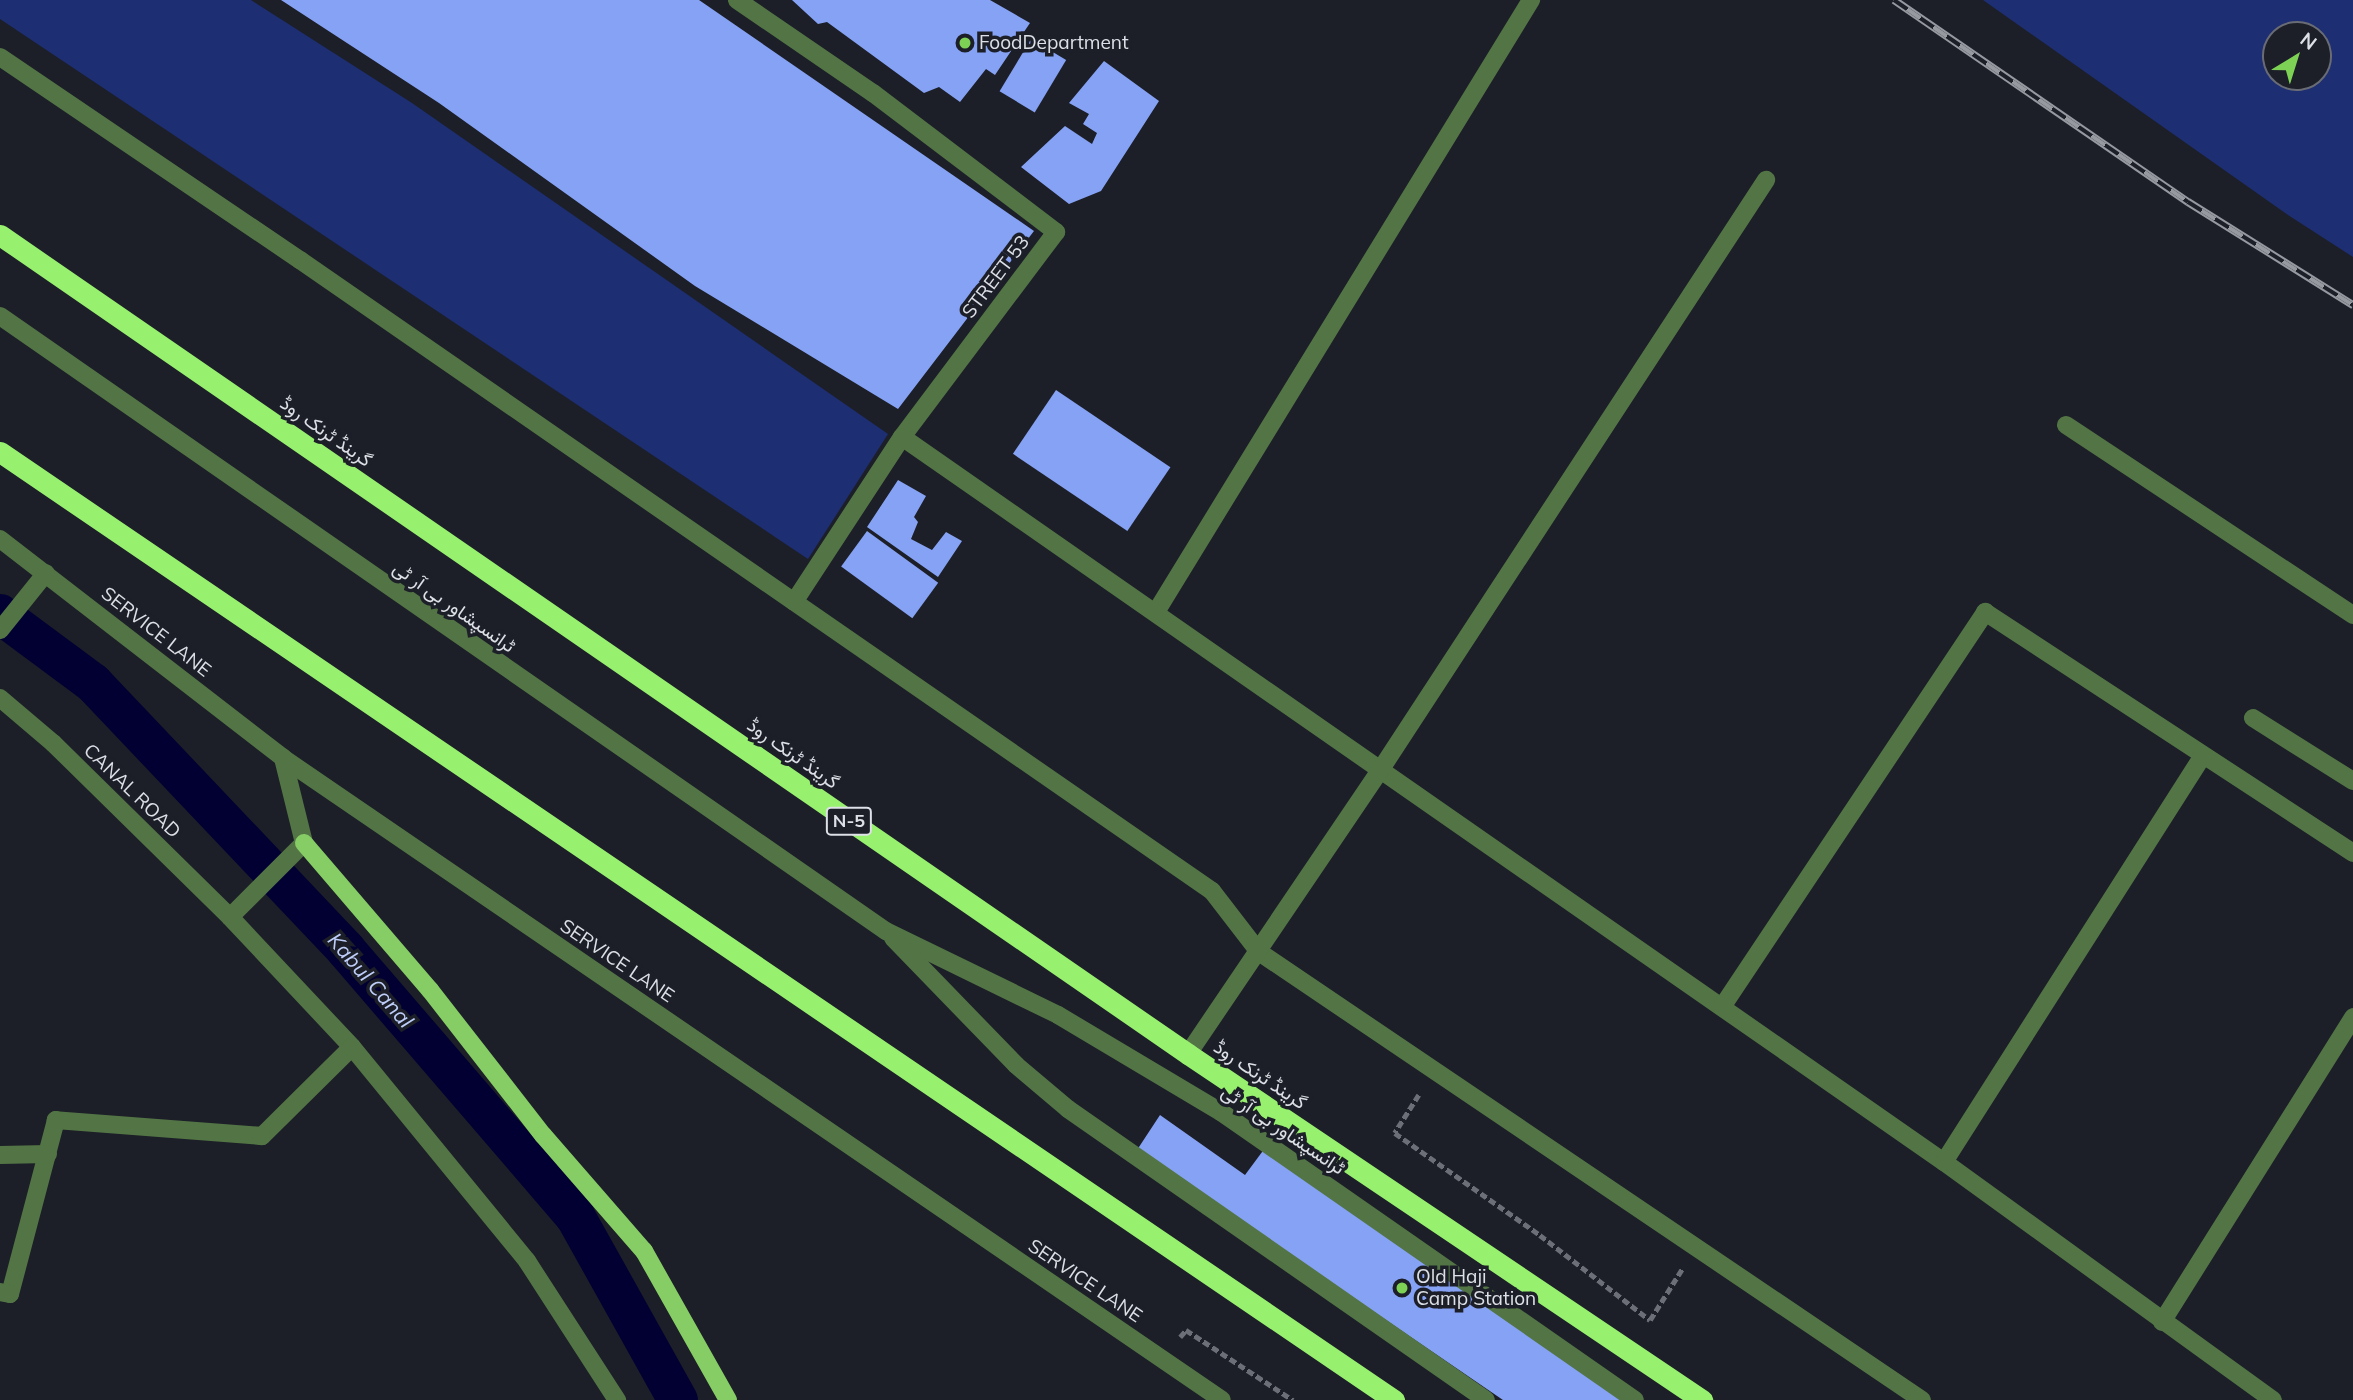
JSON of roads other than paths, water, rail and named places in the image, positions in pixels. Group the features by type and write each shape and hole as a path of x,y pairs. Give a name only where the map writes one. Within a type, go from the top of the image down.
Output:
{"highway":[{"name":"گرینڈ ٹرنک روڈ","path":"0,235 1188,1054 1702,1400"},
{"path":"0,452 1394,1400"}],"main road":[{"path":"304,843 430,990 543,1135 644,1251 728,1400"}],"street":[{"name":"STREET 53","path":"737,0 873,93 1056,232 902,437 794,602"},
{"path":"1156,612 1531,0"},
{"path":"0,57 1212,891 1259,952 1922,1400"},
{"path":"1188,1054 1381,769 1766,180"},
{"name":"ٹرانسپشاور بی آر ٹی","path":"0,316 886,931 1058,1015 1221,1112 1635,1400"},
{"path":"2066,425 2353,615"},
{"path":"902,437 1944,1162 2273,1400"},
{"name":"SERVICE LANE","path":"0,540 283,758 1222,1400"},
{"path":"0,630 46,573"},
{"path":"1722,1007 1985,612 2353,853"},
{"name":"CANAL ROAD","path":"0,698 53,743 230,917 352,1048 527,1261 617,1400"},
{"path":"2253,718 2353,782"},
{"path":"1944,1162 2203,755"},
{"path":"230,917 304,843 283,758"},
{"name":"ٹرانسپشاور بی آر ٹی","path":"886,931 1016,1065 1068,1109 1486,1400"},
{"path":"2162,1322 2353,1017"},
{"path":"0,1292 10,1294 56,1120 262,1136 352,1048"},
{"path":"0,1155 48,1154"}],"waterway":[{"name":"Kabul Canal","path":"0,614 93,683 346,950 575,1216 678,1400"}],"railway":[{"path":"1894,0 2188,202 2353,305"}],"place":[{"name":"FoodDepartment","path":"965,43"},
{"name":"Old Haji Camp Station","path":"1402,1288"}]}
